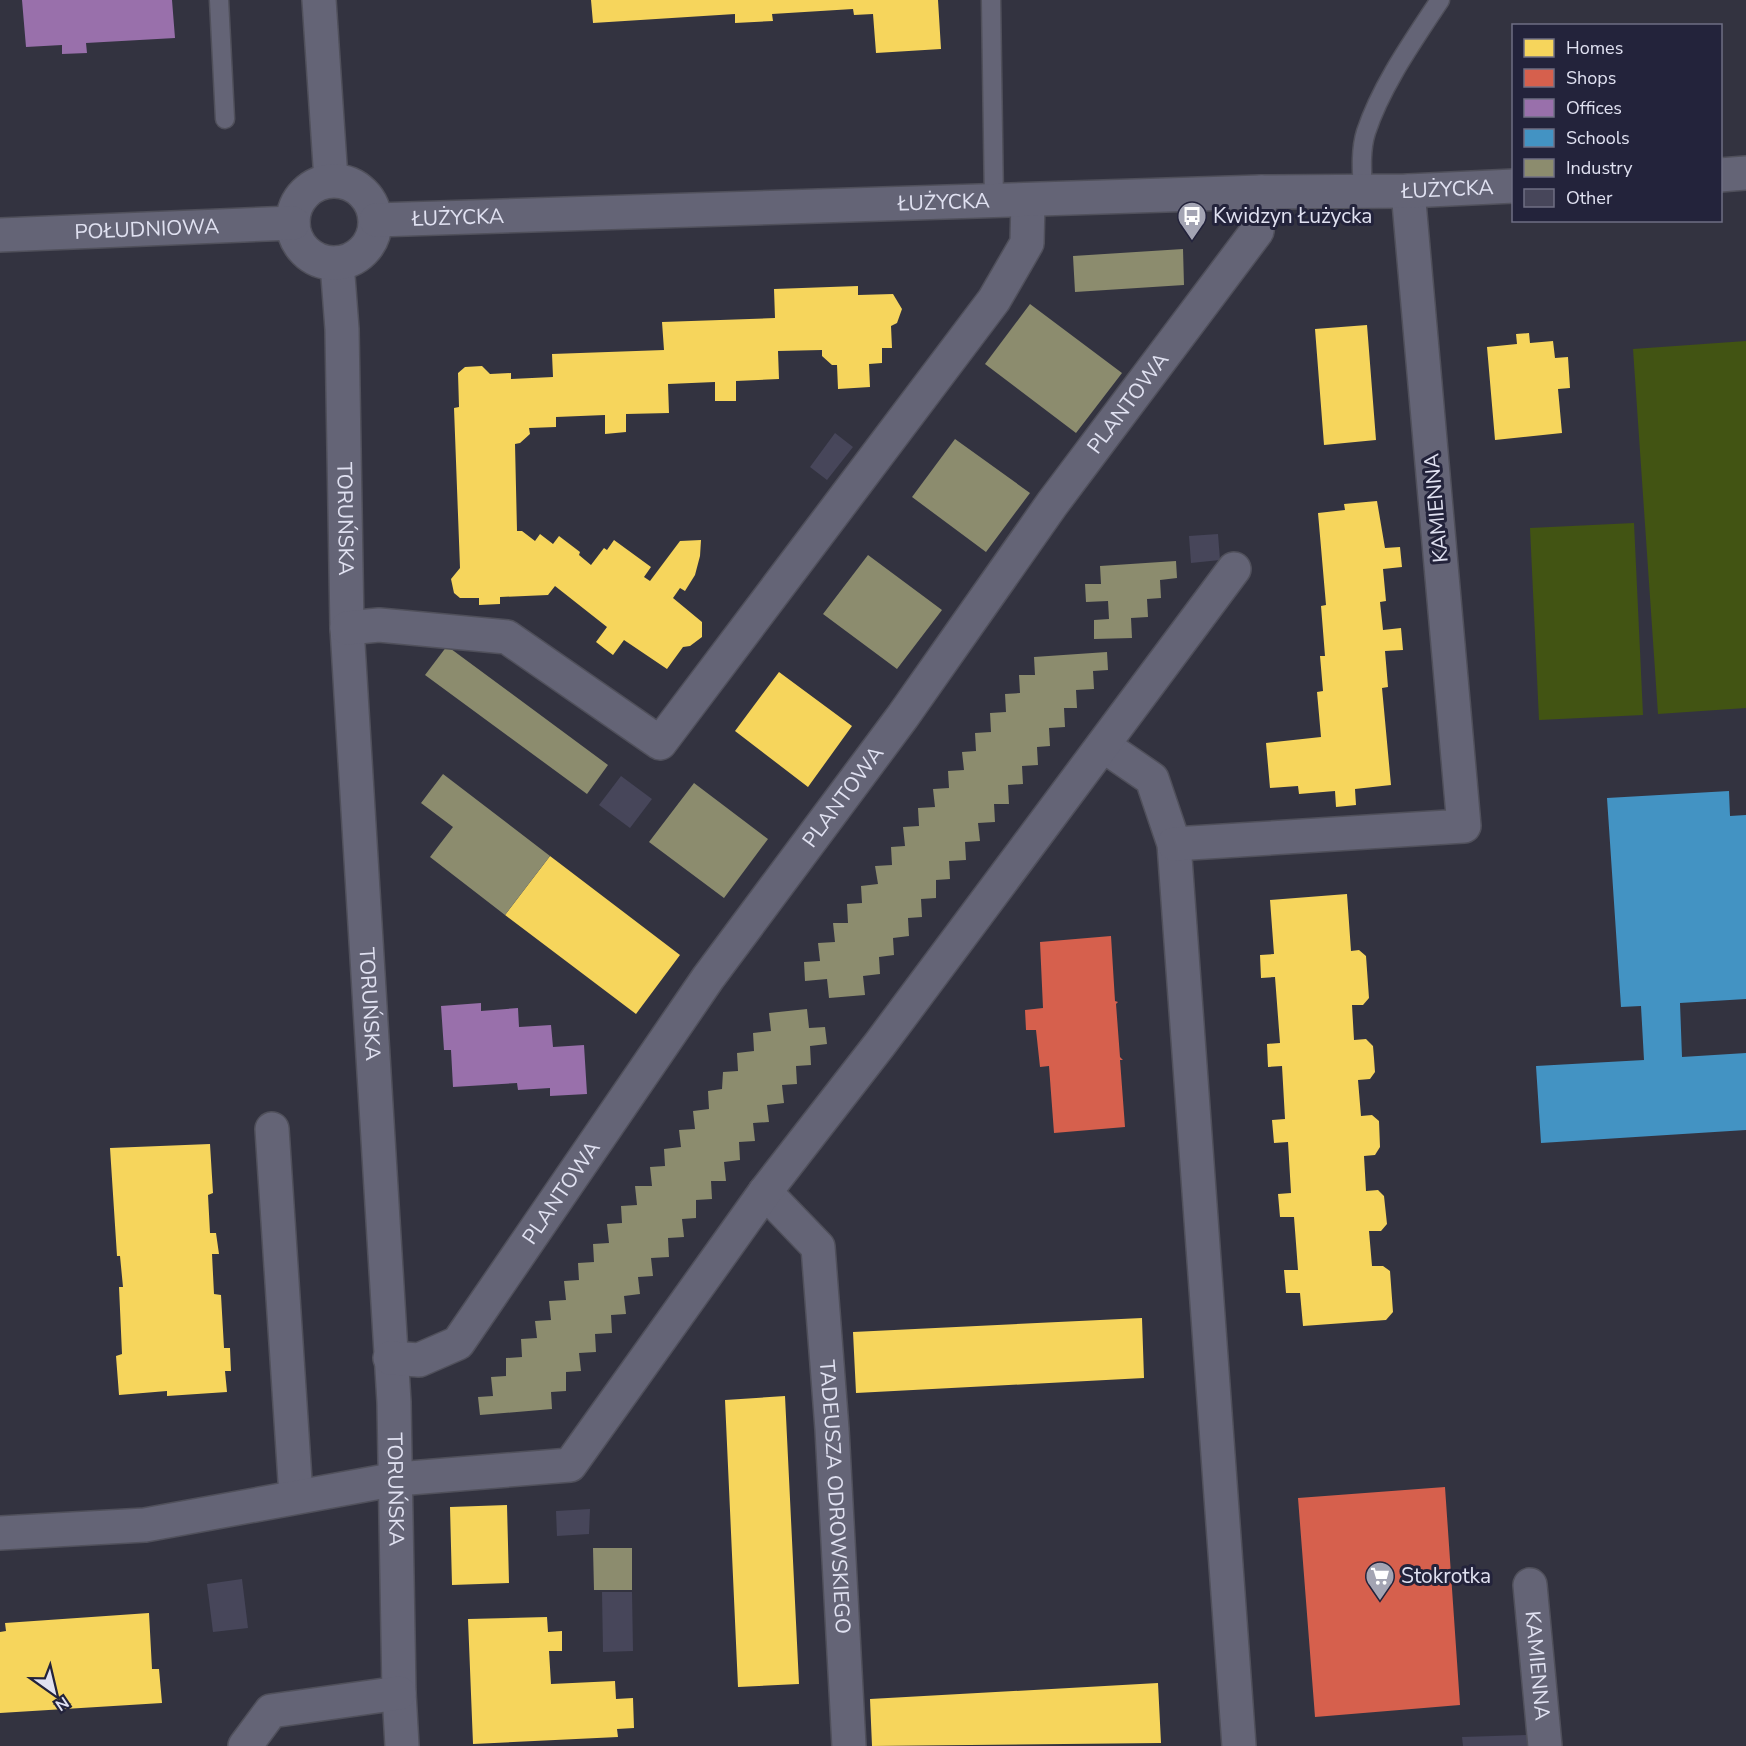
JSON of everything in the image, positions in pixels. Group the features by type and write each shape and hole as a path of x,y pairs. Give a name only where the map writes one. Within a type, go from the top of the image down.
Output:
{"street":[{"path":"319,0 331,180"},
{"path":"1722,175 1746,173"},
{"path":"331,180 352,184 369,199 376,220 371,241 357,256 337,263 315,258 299,244 293,223 297,202 311,187 331,180"},
{"name":"ŁUŻYCKA","path":"376,220 1261,192 1408,191 1512,186"},
{"name":"KAMIENNA","path":"1174,844 1464,826 1408,191"},
{"name":"PLANTOWA","path":"390,1358 419,1360 458,1343 708,978 903,716 1052,504 1257,231 1261,192"},
{"path":"347,628 379,625 507,637 660,743 994,300 1028,243 1028,201"},
{"name":"POŁUDNIOWA","path":"0,235 293,223"},
{"name":"TORUŃSKA","path":"337,263 342,329 347,628 397,1479 399,1693 402,1746"},
{"path":"0,1533 145,1525 397,1479 570,1465 765,1192 1104,746 1234,569"},
{"path":"1104,746 1152,779 1174,844 1239,1746"},
{"path":"272,1129 296,1496"},
{"name":"TADEUSZA ODROWSKIEGO","path":"765,1192 819,1247 832,1428 849,1746"},
{"name":"KAMIENNA","path":"1530,1585 1545,1746"},
{"path":"244,1746 271,1711 399,1693"}],"lane":[{"path":"219,0 225,119"},
{"path":"991,0 994,202"},
{"path":"1363,192 1362,166 1365,134 1377,105 1440,0"}],"green space":[{"path":"1746,341 1746,708 1658,714 1633,349"},
{"path":"1634,523 1643,715 1539,720 1530,528"}],"building: Homes":[{"path":"591,0 938,0 941,49 876,53 873,14 854,15 853,9 772,14 773,21 735,23 735,14 593,23"},
{"path":"858,286 858,295 893,294 902,309 897,323 891,326 892,348 882,348 882,363 869,364 870,387 838,389 837,365 832,365 822,356 822,350 778,351 779,379 736,381 736,401 715,401 715,382 668,384 669,413 626,414 626,432 605,434 605,415 556,417 556,427 529,428 530,434 520,443 515,444 517,531 522,531 535,541 540,534 553,544 559,536 580,552 579,555 591,565 604,548 607,550 614,540 651,567 644,577 650,581 680,541 701,540 695,575 685,591 680,588 673,598 702,622 702,637 690,646 683,647 667,669 624,640 613,655 596,642 607,627 555,586 548,595 500,597 500,604 479,605 479,598 460,598 454,593 451,579 460,568 454,408 459,407 458,373 465,367 482,366 490,374 511,373 511,379 553,377 552,354 664,350 662,322 775,318 774,289"},
{"path":"1367,325 1376,440 1324,445 1315,329"},
{"path":"1529,333 1530,343 1553,341 1555,358 1568,357 1570,388 1558,389 1562,433 1495,440 1487,347 1517,344 1516,334"},
{"path":"1377,501 1385,548 1400,547 1402,567 1383,569 1386,601 1380,602 1383,630 1401,628 1403,650 1385,651 1388,687 1382,688 1391,785 1355,789 1356,805 1336,807 1335,791 1299,794 1298,786 1270,788 1266,743 1321,737 1317,692 1323,691 1320,656 1325,656 1321,606 1326,605 1318,513 1345,510 1344,504"},
{"path":"779,672 852,726 808,787 735,731"},
{"path":"550,856 680,955 636,1014 505,915"},
{"path":"1347,894 1351,951 1359,950 1366,956 1369,998 1363,1005 1352,1005 1354,1040 1366,1039 1373,1046 1375,1072 1370,1079 1358,1080 1361,1116 1372,1115 1379,1121 1380,1147 1375,1155 1364,1156 1366,1191 1378,1190 1384,1196 1387,1224 1381,1231 1369,1231 1372,1266 1383,1266 1390,1271 1393,1312 1386,1320 1303,1326 1300,1293 1286,1293 1284,1270 1298,1270 1294,1217 1280,1217 1278,1194 1291,1193 1288,1142 1274,1143 1272,1120 1285,1119 1282,1066 1268,1067 1267,1044 1280,1043 1275,977 1261,978 1260,955 1274,954 1270,900"},
{"path":"210,1144 213,1193 208,1195 210,1233 216,1233 219,1254 212,1254 214,1294 221,1295 224,1348 230,1348 231,1371 225,1371 227,1392 167,1396 167,1391 119,1395 116,1356 122,1354 119,1287 123,1287 120,1256 117,1256 110,1148"},
{"path":"1142,1318 1144,1378 856,1393 853,1332"},
{"path":"785,1396 799,1684 738,1687 725,1400"},
{"path":"507,1505 509,1583 452,1585 450,1507"},
{"path":"149,1613 152,1669 159,1669 162,1703 0,1713 0,1632 6,1631 5,1623"},
{"path":"547,1617 548,1632 562,1631 562,1651 549,1651 551,1684 615,1681 616,1699 633,1698 634,1728 617,1729 618,1737 473,1744 468,1619"},
{"path":"1158,1683 1161,1743 872,1746 870,1699"}],"building: Shops":[{"path":"1111,936 1115,1001 1118,1002 1116,1004 1120,1057 1123,1060 1120,1060 1125,1127 1054,1133 1049,1066 1040,1067 1036,1030 1026,1030 1025,1010 1043,1008 1040,942"},
{"name":"Stokrotka","path":"1445,1487 1460,1705 1315,1717 1298,1498"}],"building: Offices":[{"path":"22,0 172,0 175,38 86,43 87,53 62,54 62,45 26,47"},
{"path":"481,1003 481,1011 518,1008 519,1027 551,1025 553,1047 584,1045 587,1094 550,1096 550,1088 518,1090 517,1083 453,1087 451,1050 444,1050 441,1006"}],"building: Schools":[{"path":"1729,791 1730,816 1746,815 1746,999 1680,1003 1682,1057 1746,1053 1746,1130 1541,1143 1536,1066 1644,1060 1641,1006 1621,1007 1607,798"}],"building: Industry":[{"path":"1183,249 1184,285 1075,292 1073,256"},
{"path":"1030,304 1122,373 1076,433 985,364"},
{"path":"955,439 1030,493 986,552 912,497"},
{"path":"868,555 942,610 897,669 823,614"},
{"path":"1176,561 1177,578 1160,580 1161,598 1147,599 1148,617 1131,618 1132,638 1094,639 1094,620 1109,619 1108,601 1086,602 1085,584 1101,584 1100,566"},
{"path":"447,646 608,765 587,794 425,675"},
{"path":"1107,652 1108,670 1093,671 1094,689 1076,690 1077,708 1064,708 1065,727 1049,728 1050,746 1037,747 1038,765 1022,766 1023,784 1008,785 1009,804 994,804 995,822 978,823 980,841 965,842 966,860 949,861 950,879 936,880 936,898 921,899 922,917 908,918 909,936 893,938 894,955 879,957 880,974 863,976 865,995 829,998 827,979 805,981 804,962 820,961 818,943 835,942 833,923 848,923 847,904 862,903 861,886 878,884 875,866 892,865 891,847 905,846 903,827 919,826 918,808 935,807 933,789 949,788 948,771 964,770 962,752 976,751 975,733 991,732 990,713 1006,712 1005,694 1020,693 1019,675 1035,675 1034,657"},
{"path":"443,774 550,856 505,915 430,857 453,827 421,803"},
{"path":"694,783 768,839 724,898 649,842"},
{"path":"807,1009 809,1028 825,1027 827,1044 810,1046 811,1065 796,1066 797,1084 782,1085 784,1103 767,1105 769,1122 753,1123 755,1141 739,1142 740,1160 724,1162 726,1181 711,1181 712,1199 696,1200 696,1218 682,1219 684,1237 668,1238 669,1257 651,1258 653,1276 638,1277 640,1294 624,1296 626,1314 611,1315 612,1333 595,1334 596,1352 579,1353 581,1371 566,1372 566,1391 551,1392 552,1409 480,1415 478,1397 493,1396 491,1377 506,1376 506,1358 522,1357 521,1339 537,1338 535,1321 551,1320 549,1301 566,1300 564,1281 579,1280 578,1263 594,1262 593,1244 609,1243 607,1224 622,1223 621,1206 637,1205 635,1186 652,1186 650,1167 665,1166 664,1149 681,1147 679,1130 695,1129 693,1111 709,1109 708,1091 722,1089 723,1072 738,1071 737,1053 754,1051 753,1033 771,1031 769,1013"},
{"path":"593,1548 632,1548 632,1590 594,1590"}],"building: Other":[{"path":"835,433 853,447 827,480 810,467"},
{"path":"1218,534 1220,560 1191,563 1189,536"},
{"path":"621,776 652,799 630,828 599,805"},
{"path":"590,1509 589,1534 557,1536 556,1511"},
{"path":"242,1579 248,1628 213,1632 207,1584"},
{"path":"602,1592 632,1592 633,1651 603,1652"},
{"path":"1527,1735 1536,1740 1536,1746 1463,1746 1462,1737"}],"place":[{"name":"Kwidzyn Łużycka","path":"1192,242"},
{"name":"Stokrotka","path":"1380,1602"}]}
